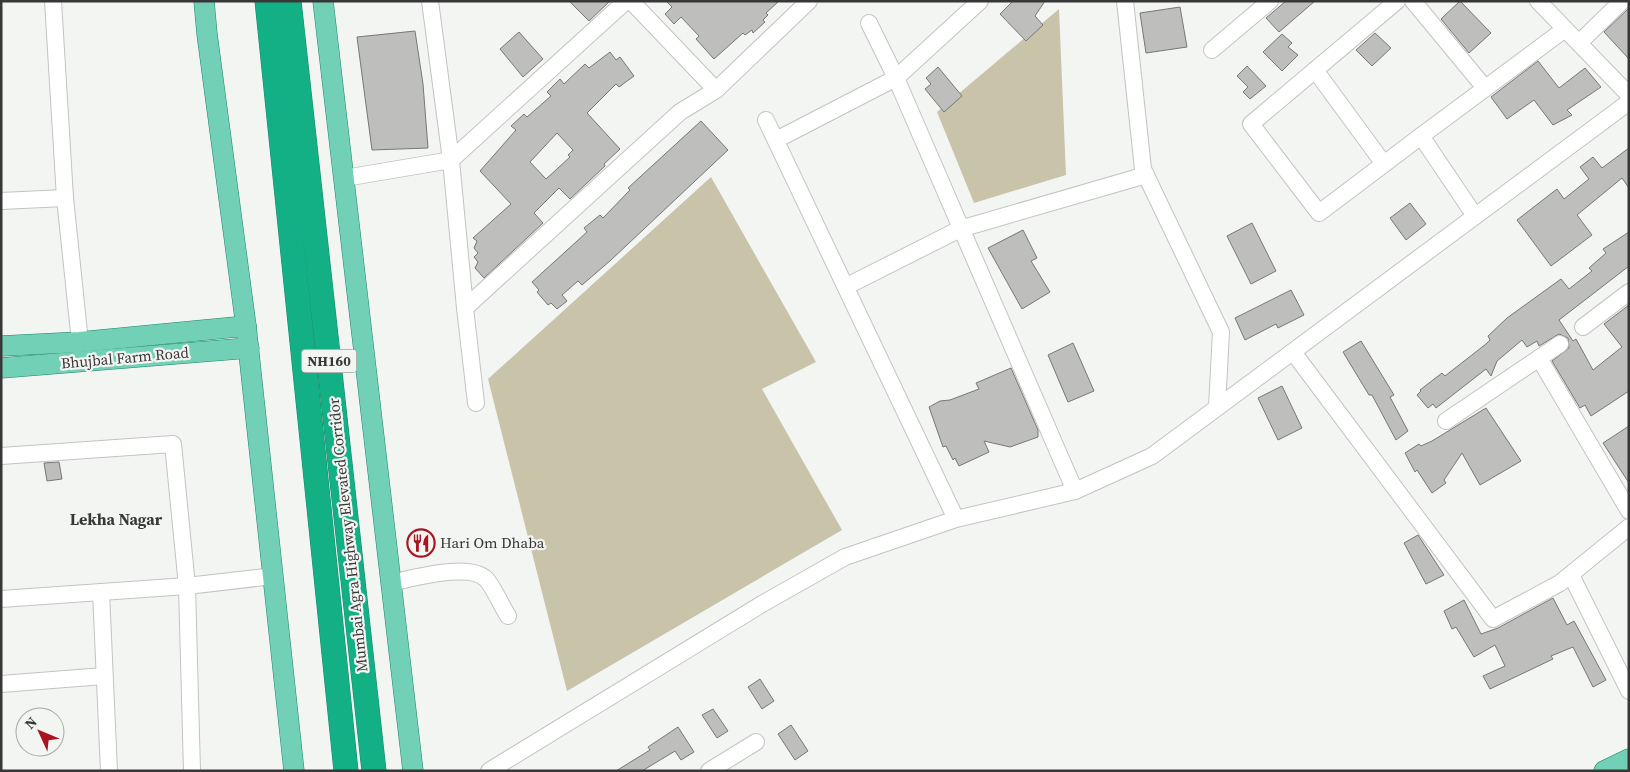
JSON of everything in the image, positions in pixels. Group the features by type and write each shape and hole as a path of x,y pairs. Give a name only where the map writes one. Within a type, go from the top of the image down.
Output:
{"highway":[{"name":"Mumbai Agra Highway Elevated Corridor","path":"267,1 346,771"},
{"name":"Mumbai Agra Highway Elevated Corridor","path":"289,1 374,771"}],"main road":[{"path":"204,1 249,348 294,771"},
{"path":"323,1 413,771"},
{"name":"Bhujbal Farm Road","path":"1,346 80,342 246,326"},
{"name":"Bhujbal Farm Road","path":"1,368 249,348"},
{"path":"1604,771 1629,759"}],"street":[{"path":"53,1 65,198 80,342"},
{"path":"430,1 451,160 476,403"},
{"path":"345,178 451,160 626,1"},
{"path":"631,1 716,90"},
{"path":"465,308 680,112 716,90 808,1"},
{"path":"776,140 896,78 980,1"},
{"path":"1124,1 1143,169 1221,332 1218,407"},
{"path":"1397,1 1251,124 1319,213 1564,29"},
{"path":"1413,1 1485,88"},
{"path":"1538,1 1629,95"},
{"path":"1579,43 1622,1"},
{"path":"1212,50 1266,2"},
{"path":"870,23 896,78 1075,491"},
{"path":"1315,70 1384,164"},
{"path":"489,771 762,604 845,558 956,519 1075,491 1152,456 1629,102"},
{"path":"766,120 847,286 956,519"},
{"path":"1420,136 1475,216"},
{"path":"847,286 960,229 1146,175"},
{"path":"1,202 65,198"},
{"path":"1583,327 1629,292"},
{"path":"1446,421 1560,344"},
{"path":"1293,352 1493,620 1560,583 1629,527"},
{"path":"1538,358 1629,510"},
{"path":"1,456 173,444 187,586 192,771"},
{"path":"390,583 456,571 474,572 486,578 508,616"},
{"path":"1570,575 1629,691"},
{"path":"1,599 187,586 274,576"},
{"path":"100,592 109,771"},
{"path":"1,684 104,676"},
{"path":"709,771 756,742"}],"shaded area":[{"path":"1059,9 1066,175 974,203 937,112"},
{"path":"711,177 816,362 762,389 842,530 567,691 488,379"}],"building":[{"path":"569,1 610,1 589,21"},
{"path":"666,1 779,1 766,13 768,15 763,20 765,22 753,33 752,30 745,35 743,33 714,59 696,39 699,36 681,17 674,24 665,14 672,7"},
{"path":"1013,1 1045,1 1035,16 1043,25 1026,41 1000,14"},
{"path":"1286,1 1315,1 1279,32 1266,18"},
{"path":"1460,1 1491,33 1469,53 1441,19"},
{"path":"1180,7 1187,47 1146,53 1140,13"},
{"path":"1628,9 1629,11 1629,59 1604,32"},
{"path":"415,31 423,84 428,148 372,150 357,37"},
{"path":"519,32 543,59 523,77 500,49"},
{"path":"1375,33 1391,48 1372,66 1356,50"},
{"path":"1282,34 1292,43 1288,47 1298,55 1282,71 1263,52"},
{"path":"610,52 616,60 620,57 634,76 619,87 616,84 587,113 620,149 570,199 559,188 534,213 543,223 484,278 475,268 478,262 474,257 478,253 474,248 477,241 473,238 511,204 480,171 516,130 511,126 524,114 527,117 551,96 547,92 560,79 564,84 585,64 589,68","holes":["557,133 573,150 568,155 570,157 546,179 530,162"]},
{"path":"1538,61 1559,88 1585,68 1601,87 1567,110 1572,115 1553,125 1534,100 1507,119 1491,97"},
{"path":"1247,66 1266,86 1250,99 1243,92 1248,87 1237,76"},
{"path":"938,67 962,96 944,112 925,89 931,84 926,78"},
{"path":"701,121 728,150 611,260 582,285 578,281 562,295 567,301 557,309 551,303 548,305 537,292 539,290 532,282 587,232 584,228 600,215 603,218 630,190 628,188"},
{"path":"1629,148 1629,188 1622,178 1577,215 1592,235 1551,266 1517,220 1557,189 1564,199 1589,179 1580,167 1593,157 1602,168"},
{"path":"1410,203 1426,224 1406,240 1390,218"},
{"path":"1252,223 1276,271 1251,284 1227,236"},
{"path":"1023,230 1037,258 1031,261 1050,292 1022,309 988,248"},
{"path":"1629,232 1629,266 1559,320 1573,341 1576,339 1593,370 1622,347 1604,324 1629,305 1629,391 1591,416 1585,405 1580,408 1552,361 1569,348 1568,338 1559,334 1539,346 1537,341 1527,347 1522,340 1497,361 1491,376 1486,369 1436,408 1433,404 1428,408 1417,395 1420,390 1442,373 1445,376 1486,344 1490,340 1488,336 1507,318 1561,279 1569,289 1592,271 1589,268 1606,253 1603,249"},
{"path":"1291,290 1304,315 1278,328 1276,324 1245,340 1235,318"},
{"path":"1361,341 1394,395 1390,397 1408,431 1396,440 1372,395 1369,395 1343,352"},
{"path":"1073,343 1094,391 1068,402 1048,355"},
{"path":"1011,368 1038,430 1038,437 1010,447 984,441 989,452 959,466 955,458 953,460 946,446 943,447 929,407 940,401 950,400 979,389 976,383"},
{"path":"1282,386 1302,428 1278,440 1258,398"},
{"path":"1486,408 1521,461 1480,485 1462,453 1444,480 1446,483 1432,493 1417,470 1415,472 1405,453 1419,444 1421,446 1432,441"},
{"path":"1629,426 1629,483 1603,443"},
{"path":"59,462 62,479 47,481 44,463"},
{"path":"1418,535 1444,575 1426,584 1404,543"},
{"path":"1553,598 1567,625 1574,621 1606,680 1593,687 1573,647 1551,656 1553,659 1490,689 1483,676 1505,666 1495,645 1474,657 1456,627 1452,629 1444,611 1464,600 1481,634 1498,628"},
{"path":"760,679 774,701 762,709 748,687"},
{"path":"713,709 728,731 717,738 702,715"},
{"path":"791,725 808,751 795,760 778,734"},
{"path":"678,727 694,752 681,760 675,751 642,771 616,771 650,750 648,747"}],"place":[{"name":"Hari Om Dhaba","path":"421,543"}],"district":[{"name":"Lekha Nagar","path":"116,519"}]}
